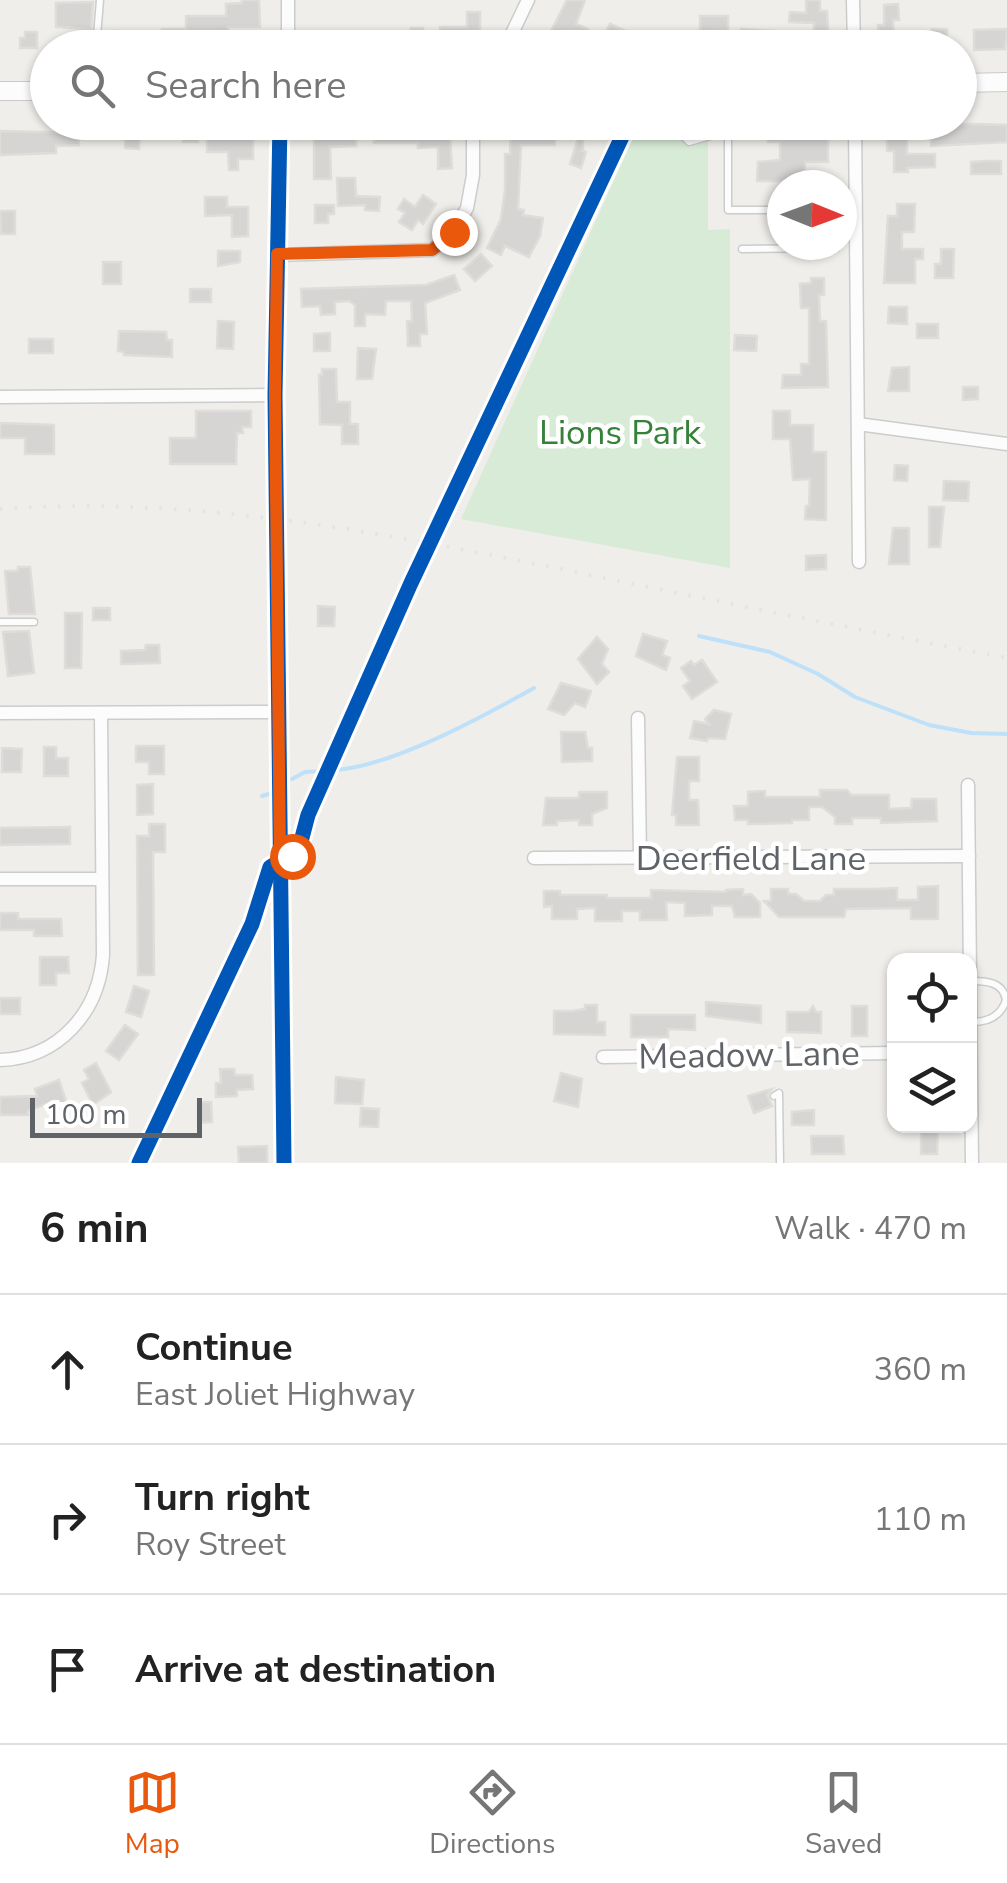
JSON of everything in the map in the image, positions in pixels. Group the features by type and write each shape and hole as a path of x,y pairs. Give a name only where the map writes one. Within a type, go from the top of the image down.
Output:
{"main road":[{"path":"977,83 1007,82"},
{"path":"0,92 30,91"}],"street":[{"path":"288,0 288,30"},
{"path":"514,30 528,0"},
{"path":"853,0 854,30"},
{"path":"280,140 275,395 284,1163"},
{"path":"277,254 432,250 454,232 467,208 473,140"},
{"path":"852,170 854,140"},
{"path":"856,260 859,562"},
{"path":"0,397 275,395"},
{"path":"858,424 1007,444"},
{"path":"0,713 277,712"},
{"path":"0,1060 29,1056 53,1046 86,1014 102,971 100,714"},
{"path":"638,718 640,858"},
{"path":"968,785 970,953"},
{"name":"Deerfield Lane","path":"534,858 969,856"},
{"path":"0,879 102,879"},
{"name":"Meadow Lane","path":"603,1056 887,1054"},
{"path":"971,1133 972,1163"}],"lane":[{"path":"98,30 100,0"},
{"path":"728,140 728,210 767,210"},
{"path":"742,249 767,248"},
{"path":"0,622 34,622"},
{"path":"977,982 996,984 1006,1000 992,1018 977,1021"},
{"path":"774,1096 779,1093 780,1163"}],"green space":[{"name":"Lions Park","path":"632,140 708,140 708,230 730,229 730,568 461,519"}],"building":[{"path":"259,0 260,27 186,30 186,16 226,16 226,4"},
{"path":"567,0 585,0 576,24 588,30 552,30"},
{"path":"806,0 820,0 820,11 827,11 828,30 814,30 814,23 789,22 790,12 806,13"},
{"path":"93,2 91,29 56,27 56,3"},
{"path":"898,4 899,20 893,20 893,30 878,30 878,25 884,25 884,5"},
{"path":"467,12 480,12 480,30 440,30 440,27 467,27"},
{"path":"700,16 728,16 728,30 700,30"},
{"path":"1007,29 1005,49 977,50 974,30"},
{"path":"25,32 30,32 30,48 20,48 20,38 25,38"},
{"path":"977,124 1007,125 1007,142 931,146 931,140 977,140"},
{"path":"0,131 30,132 30,140 79,140 79,145 56,146 56,153 0,155"},
{"path":"125,140 140,140 139,149 125,148"},
{"path":"207,140 253,140 253,159 238,159 238,170 229,170 228,152 207,152"},
{"path":"314,140 356,140 356,146 330,147 331,179 314,179"},
{"path":"450,140 452,168 438,169 438,147 374,143"},
{"path":"510,140 555,140 555,145 521,145 518,209 524,210 523,215 543,218 540,236 529,257 505,246 501,255 487,248 501,219 505,154 510,154"},
{"path":"577,140 583,140 586,152 581,168 570,164"},
{"path":"768,140 828,140 828,162 805,162 805,170 767,170 767,181 757,181 758,162 780,160 780,142"},
{"path":"887,140 907,140 907,154 935,154 935,167 894,172 894,151 887,151"},
{"path":"1001,161 1001,174 971,174 971,162"},
{"path":"337,178 355,178 356,196 380,197 379,211 365,210 365,205 338,206"},
{"path":"423,195 436,204 423,224 418,220 412,230 399,222 405,213 398,209 404,199 415,207"},
{"path":"205,197 227,197 227,207 248,207 248,236 232,237 232,215 205,216"},
{"path":"897,204 915,204 914,232 902,232 902,249 923,249 923,259 915,259 915,283 884,283 888,216 897,216"},
{"path":"315,205 334,205 328,223 315,223"},
{"path":"0,211 15,211 15,234 1,234"},
{"path":"941,249 954,249 953,278 935,278 935,264 941,264"},
{"path":"218,251 240,251 240,262 218,266"},
{"path":"481,254 492,266 475,281 464,269"},
{"path":"103,262 121,262 121,284 103,284"},
{"path":"454,275 460,290 425,303 427,334 420,334 420,346 408,346 411,301 386,301 385,315 365,314 365,326 355,326 355,305 349,301 335,302 335,314 321,315 320,306 302,307 301,289 426,285"},
{"path":"811,278 824,278 824,295 819,295 820,321 826,321 828,387 782,388 783,375 801,375 801,364 809,364 809,308 801,308 800,284 811,283"},
{"path":"190,289 211,289 211,302 190,302"},
{"path":"889,307 907,307 907,324 888,323"},
{"path":"218,321 234,322 233,349 217,348"},
{"path":"917,324 938,324 938,338 917,338"},
{"path":"119,331 166,332 167,340 172,340 172,357 124,355 118,351"},
{"path":"330,333 330,351 314,351 314,334"},
{"path":"735,335 757,336 756,351 734,350"},
{"path":"29,339 53,339 53,353 29,353"},
{"path":"358,348 376,349 372,379 357,379"},
{"path":"909,367 909,391 888,391 892,368"},
{"path":"322,369 336,369 337,402 350,402 350,424 358,424 358,444 342,444 342,425 320,424"},
{"path":"963,387 978,387 978,399 963,400"},
{"path":"196,411 251,411 251,427 242,427 243,433 237,433 236,464 170,464 170,438 196,438"},
{"path":"773,411 790,411 790,425 813,425 813,452 826,452 826,520 805,519 810,479 793,480 790,439 773,439"},
{"path":"0,423 54,425 54,454 25,454 25,438 0,438"},
{"path":"895,465 908,466 907,481 894,480"},
{"path":"944,481 969,482 968,501 943,500"},
{"path":"929,507 944,507 940,547 929,547"},
{"path":"893,528 909,528 909,564 889,564"},
{"path":"826,555 826,569 806,570 806,556"},
{"path":"18,567 30,567 35,614 9,614 5,571 18,571"},
{"path":"318,606 335,607 334,626 318,626"},
{"path":"93,608 110,608 110,620 93,620"},
{"path":"65,613 82,613 81,668 65,668"},
{"path":"29,631 34,673 8,676 3,632"},
{"path":"643,634 667,641 662,655 670,658 666,670 636,656"},
{"path":"597,637 608,649 602,664 609,672 597,684 578,659"},
{"path":"146,645 159,645 160,663 121,664 121,651 145,650"},
{"path":"702,660 717,682 692,699 683,686 690,681 681,668"},
{"path":"561,683 591,691 585,707 575,703 564,715 548,709"},
{"path":"714,710 731,714 725,739 690,738 694,721 709,724 705,719"},
{"path":"561,732 585,732 588,748 592,748 592,761 562,762"},
{"path":"136,746 164,746 164,774 149,774 149,762 136,762"},
{"path":"44,747 56,747 56,758 68,758 68,776 44,776"},
{"path":"2,748 22,749 21,772 2,772"},
{"path":"677,757 699,757 699,781 689,781 689,800 698,800 699,825 676,825 676,815 672,815"},
{"path":"153,784 153,814 137,815 137,785"},
{"path":"820,790 889,795 889,809 911,808 912,799 936,799 937,821 881,823 881,818 852,818 852,824 835,824 835,817 822,807 809,807 809,820 792,823 748,824 748,820 735,820 734,806 748,806 748,792 765,791 765,797 820,797"},
{"path":"579,792 607,792 607,808 592,814 592,825 579,825 579,820 543,825 546,798 579,798"},
{"path":"149,824 165,824 165,852 153,852 154,975 138,975 137,836 149,836"},
{"path":"70,827 70,844 0,845 0,828"},
{"path":"938,886 938,919 911,919 911,908 846,909 844,917 779,917 764,901 771,901 771,889 788,889 788,894 796,894 804,901 820,901 826,895 834,895 834,889 897,888 897,900 918,900 918,887"},
{"path":"743,889 743,895 751,894 760,903 760,917 735,917 732,906 712,906 712,915 685,916 685,903 666,902 667,920 640,920 640,911 622,911 622,921 595,921 595,908 577,909 577,919 552,919 552,906 544,907 544,891 651,898 651,890"},
{"path":"0,913 18,913 18,919 61,919 62,936 34,936 34,930 0,930"},
{"path":"40,957 68,957 69,973 56,973 56,985 40,985"},
{"path":"134,986 149,991 141,1017 126,1012"},
{"path":"0,998 20,998 20,1014 0,1014"},
{"path":"706,1002 761,1006 761,1023 706,1016"},
{"path":"585,1005 597,1005 597,1022 605,1022 605,1035 554,1034 554,1011 585,1009"},
{"path":"813,1006 821,1012 821,1033 787,1032 787,1012 809,1012"},
{"path":"852,1006 867,1006 867,1036 852,1036"},
{"path":"631,1015 695,1015 695,1030 668,1029 668,1037 631,1037"},
{"path":"125,1025 138,1034 119,1060 106,1051"},
{"path":"96,1063 111,1092 93,1105 82,1083 89,1079 84,1070"},
{"path":"220,1069 234,1069 235,1075 252,1075 253,1089 237,1090 237,1096 216,1097"},
{"path":"561,1073 582,1079 578,1107 554,1101"},
{"path":"336,1077 364,1080 362,1104 335,1103"},
{"path":"59,1080 67,1104 53,1109 51,1102 28,1111 28,1115 0,1115 0,1097 37,1096 35,1089"},
{"path":"772,1089 767,1095 772,1106 754,1113 748,1096"},
{"path":"198,1102 211,1102 212,1122 198,1123"},
{"path":"361,1108 379,1109 378,1127 360,1126"},
{"path":"814,1110 814,1125 792,1125 792,1112"},
{"path":"921,1133 938,1133 937,1154 921,1154"},
{"path":"811,1136 843,1136 844,1154 812,1154"},
{"path":"267,1146 267,1163 239,1163 238,1147"}],"waterway":[{"path":"699,636 770,652 818,674 855,697 929,725 971,733 1007,734"},
{"path":"335,770 358,767 410,750 534,688"},
{"path":"292,779 305,772 322,771"},
{"path":"262,796 272,793"}],"railway":[{"path":"0,509 152,508 301,522 450,547 1007,658"}],"cycle path":[{"path":"280,140 275,395 284,1163"},
{"path":"139,1163 252,924 270,867 299,849 308,815 411,583 620,140"}],"route":[{"path":"292,856 280,862 277,254 432,250 454,232"}]}
